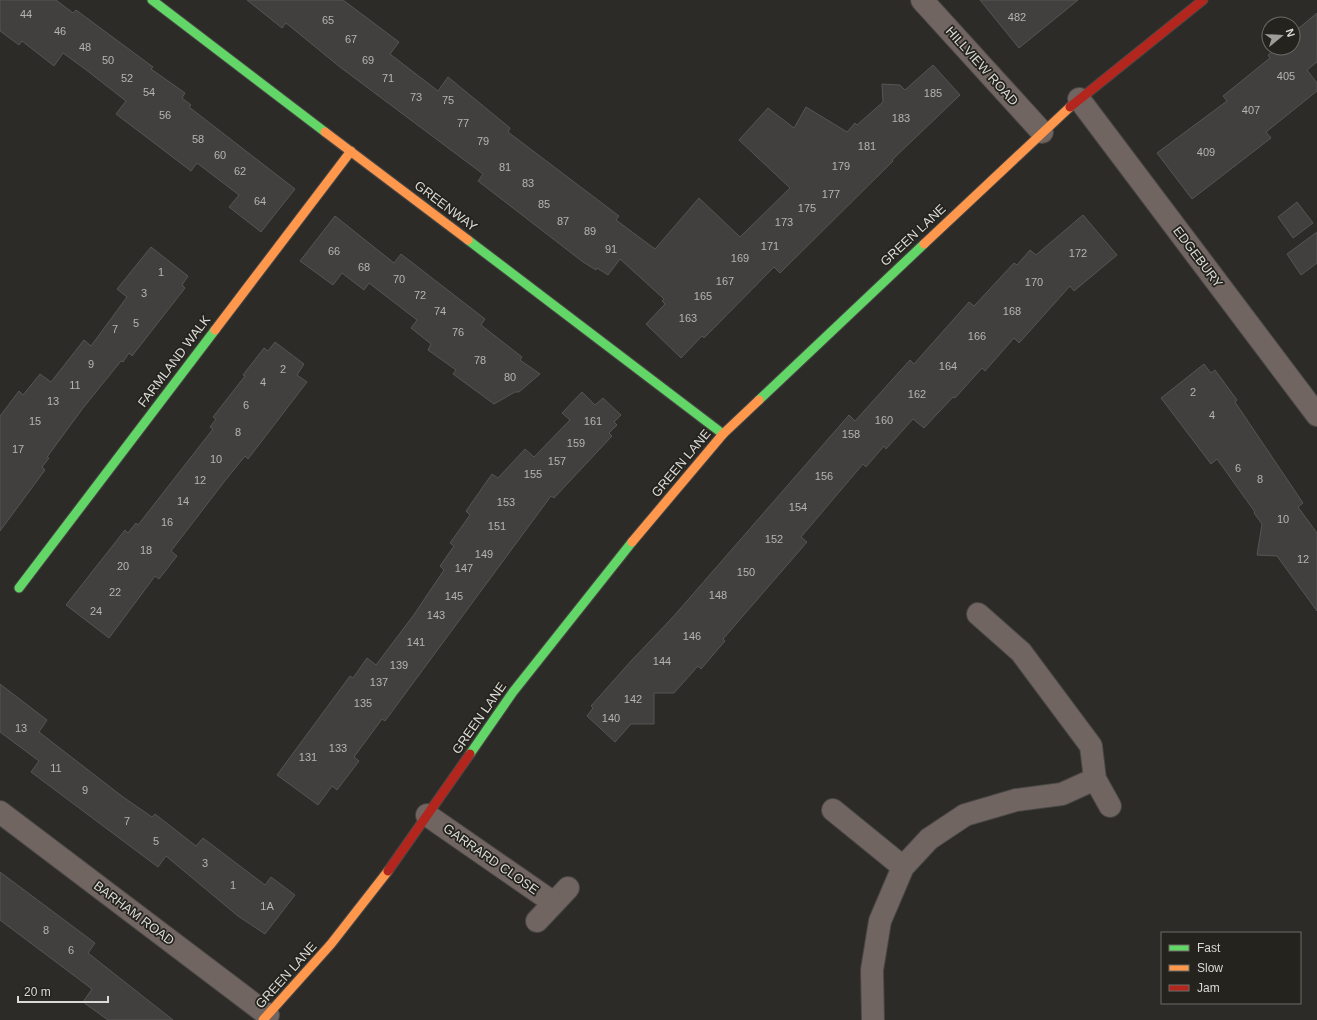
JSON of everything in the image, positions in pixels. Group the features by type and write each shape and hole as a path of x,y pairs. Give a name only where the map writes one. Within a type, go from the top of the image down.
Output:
{"main road":[{"name":"GREENWAY","path":"152,0 723,434"},
{"name":"GREEN LANE","path":"265,1018 332,944 386,874 513,692 652,517 723,434 1042,132 1079,99 1203,0"},
{"name":"FARMLAND WALK","path":"19,588 351,151"}],"street":[{"name":"HILLVIEW ROAD","path":"922,0 1042,132"},
{"name":"EDGEBURY","path":"1079,99 1317,415"},
{"path":"978,614 1021,652 1091,746 1095,779 1110,806"},
{"path":"873,1020 872,970 880,920 903,867 929,839 965,815 1016,800 1062,794 1095,779"},
{"path":"833,810 903,867"},
{"name":"BARHAM ROAD","path":"0,812 265,1018"},
{"name":"GARRARD CLOSE","path":"428,815 561,896 537,921"}],"building":[{"path":"0,0 56,0 73,13 76,10 153,67 151,69 185,93 182,98 191,105 189,107 295,189 261,232 229,207 239,195 197,163 191,171 116,114 126,101 85,69 63,53 54,66 22,41 19,45 0,31"},
{"path":"247,0 343,0 399,42 390,54 438,91 448,77 510,128 508,132 619,216 616,220 655,249 699,198 740,237 790,188 739,140 768,108 794,128 806,107 847,132 855,123 857,125 883,102 882,84 900,85 905,90 933,65 960,95 892,160 893,161 780,273 774,267 704,338 702,336 681,358 646,324 665,304 662,301 664,299 620,259 608,275 583,262 478,181 483,174 340,67 286,23 282,28"},
{"path":"980,0 1078,0 1019,48"},
{"path":"1317,13 1317,62 1307,70 1317,83 1317,91 1266,132 1271,138 1192,199 1157,153 1227,101 1223,96 1270,58 1269,56 1301,56 1301,26"},
{"path":"1297,202 1313,223 1293,238 1278,217"},
{"path":"1083,215 1117,255 1074,291 1070,286 1019,343 1014,338 985,371 982,368 955,398 953,397 924,428 913,419 886,449 884,446 866,467 863,464 801,537 807,542 723,639 725,641 701,669 698,666 674,693 654,693 654,724 631,724 615,742 587,716 593,708 591,706 673,617 849,415 855,421 910,360 914,364 969,302 974,306 1014,263 1017,265 1030,250 1036,255"},
{"path":"335,216 394,263 401,254 485,319 481,325 522,357 520,360 540,374 519,392 515,392 494,404 453,374 456,370 428,350 431,344 411,328 417,320 369,283 364,290 342,273 333,285 300,261"},
{"path":"1317,232 1317,263 1301,275 1287,254"},
{"path":"151,247 188,276 182,285 185,288 132,356 129,353 123,362 121,361 83,408 47,457 49,458 42,467 45,470 0,531 0,416 19,391 23,395 40,374 51,382 84,340 91,346 127,297 117,289"},
{"path":"275,342 304,364 297,375 307,382 248,459 245,456 224,482 171,551 177,556 159,579 155,576 109,638 66,605 125,530 128,533 136,523 138,525 213,429 210,427 216,419 213,417 245,376 243,375 264,348 268,351"},
{"path":"1204,364 1211,373 1215,370 1237,400 1235,402 1303,503 1298,507 1317,533 1317,611 1277,556 1257,555 1262,524 1254,513 1255,512 1217,459 1211,464 1161,398"},
{"path":"582,392 595,405 603,398 621,415 614,422 617,425 609,433 612,436 554,498 551,496 385,721 382,719 354,757 359,761 337,790 332,786 318,805 277,775 350,676 353,678 367,658 376,665 413,616 444,570 440,566 454,546 450,543 470,515 466,511 492,474 498,478 525,449 534,457 570,420 562,413"},
{"path":"0,684 47,720 39,732 123,797 152,817 155,814 196,846 203,838 265,885 271,877 295,895 265,934 238,916 166,856 158,867 31,772 39,761 0,732"},
{"path":"0,872 95,943 88,953 173,1020 108,1020 83,1002 92,989 0,920"}],"traffic: fast":[{"path":"152,0 325,132"},
{"path":"468,240 723,434"},
{"path":"759,400 924,244"},
{"path":"19,588 215,330"},
{"path":"470,754 513,692 632,542"}],"traffic: slow":[{"path":"924,244 1070,107"},
{"path":"325,132 468,240"},
{"path":"215,330 351,151"},
{"path":"632,542 723,434 759,400"},
{"path":"263,1020 331,944 388,871"}],"traffic: jam":[{"path":"1070,107 1203,0"},
{"path":"388,871 470,754"}]}
